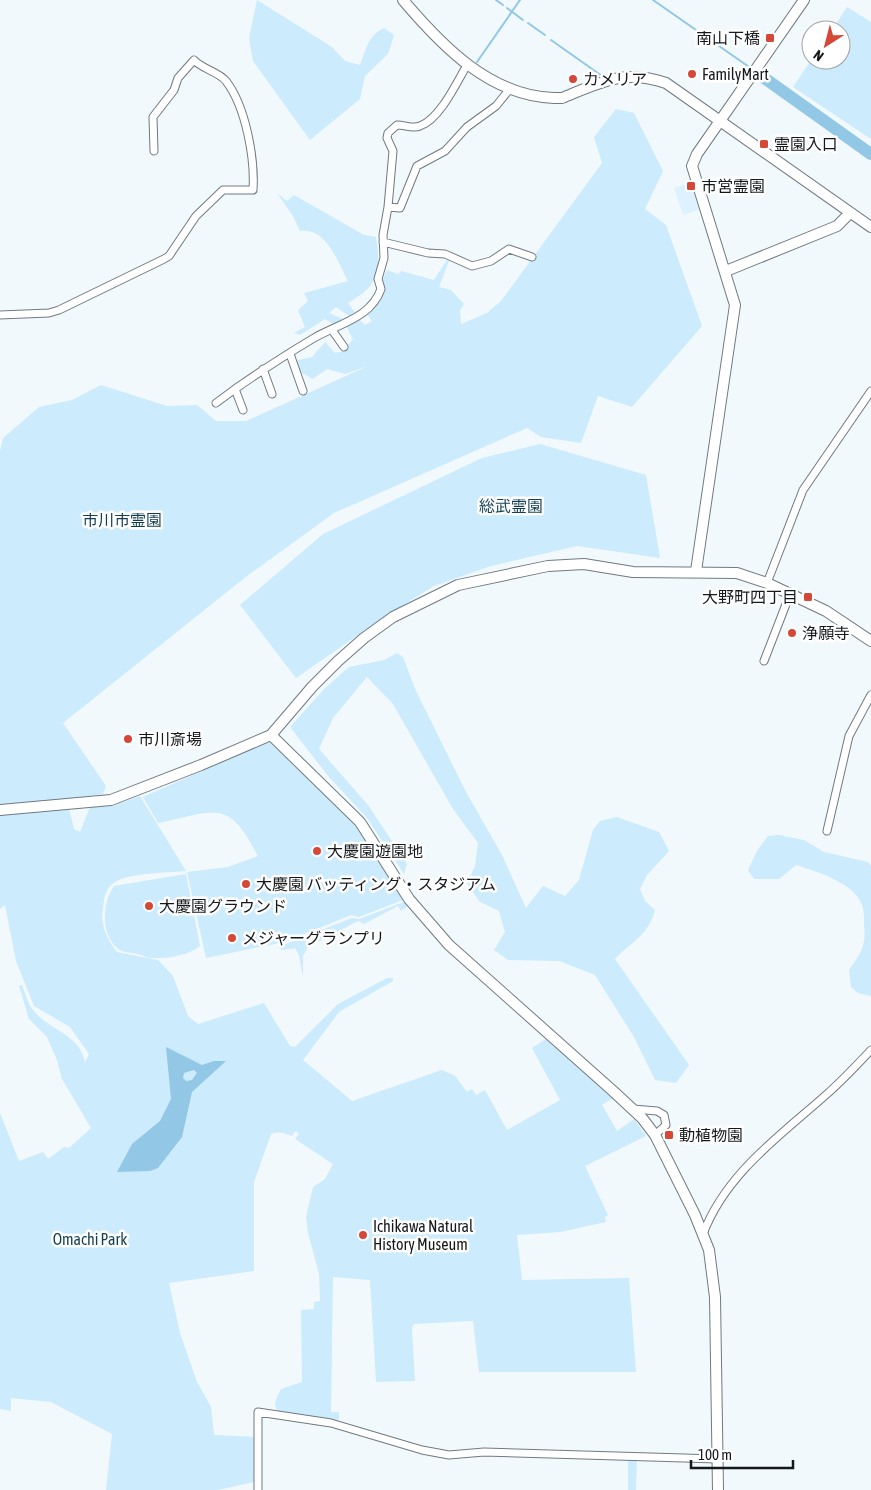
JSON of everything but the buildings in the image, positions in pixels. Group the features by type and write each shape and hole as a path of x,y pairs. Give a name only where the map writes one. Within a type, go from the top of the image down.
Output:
{"street":[{"path":"403,0 425,26 467,65 509,90 546,98 562,98 615,77 636,76 666,83 871,227"},
{"path":"696,571 735,305 692,166 697,154 804,0"},
{"path":"0,315 32,315 60,310 164,259 169,256 196,216 223,190 253,190 254,179 248,133 240,109 226,80 194,60 178,78 174,90 153,117 154,151"},
{"path":"216,403 263,369 344,325 373,305 381,291 378,279 384,258 383,242 393,151 387,138 388,133 397,125 420,127 428,122 450,94 467,65"},
{"path":"388,207 400,208 417,166 445,151 467,127 496,106 509,90"},
{"path":"726,271 837,226 850,213"},
{"path":"383,242 428,253 445,254 472,266 491,261 509,248 532,257"},
{"path":"332,330 344,348"},
{"path":"290,354 303,391"},
{"path":"263,369 272,394"},
{"path":"235,389 243,410"},
{"path":"767,583 803,490 871,391"},
{"path":"0,810 111,800 271,735 312,687 364,638 393,617 458,584 564,564 584,564 633,572 696,571 737,573 767,583 826,611 871,640"},
{"path":"764,661 790,594"},
{"path":"826,831 849,736 871,695"},
{"path":"271,735 360,822 409,899 449,945 632,1109 655,1135 704,1234 709,1250 714,1280 718,1490"},
{"path":"704,1234 728,1188 754,1158 830,1092 871,1050"},
{"path":"632,1109 657,1111 664,1115 666,1125 655,1135"},
{"path":"258,1490 258,1412 331,1423 422,1450 449,1455 484,1452 717,1459"}],"shaded area":[{"path":"692,182 701,209 683,215 674,188"}],"green space":[{"path":"257,0 332,47 345,61 360,65 368,44 374,35 384,28 394,35 388,54 365,76 360,99 310,140 253,61 249,38"},
{"path":"847,7 871,22 871,139 793,87 804,70 851,70 851,20 839,20"},
{"path":"616,109 634,113 663,171 645,209 666,225 702,326 632,407 598,396 581,443 541,437 527,428 334,513 247,576 63,723 106,786 103,794 67,799 74,829 80,832 90,807 113,806 140,796 186,871 135,876 116,881 105,894 102,914 103,926 107,937 117,952 158,960 173,976 188,1016 198,1024 264,1003 290,1046 295,1047 338,1004 387,978 393,978 393,981 339,1012 303,1060 352,1101 442,1070 455,1076 467,1092 472,1089 476,1095 485,1090 507,1130 560,1100 532,1048 546,1039 613,1098 602,1105 617,1131 634,1119 646,1136 585,1166 608,1215 605,1217 606,1222 560,1232 517,1235 522,1280 629,1278 636,1372 479,1372 473,1321 414,1324 412,1328 415,1381 376,1382 370,1280 333,1277 331,1412 339,1412 339,1419 336,1421 278,1412 275,1403 281,1389 302,1382 301,1310 314,1309 314,1302 320,1301 319,1274 308,1233 306,1217 313,1187 325,1179 333,1164 295,1139 299,1134 296,1131 292,1136 274,1133 271,1134 254,1182 254,1271 169,1283 180,1333 197,1382 211,1407 214,1435 255,1437 254,1482 218,1490 106,1490 112,1434 51,1402 11,1398 11,1411 0,1409 0,1113 19,1161 43,1152 48,1159 64,1147 69,1148 91,1128 62,1079 57,1060 47,1037 29,1019 19,986 22,985 33,1010 77,1045 82,1052 85,1062 89,1054 70,1027 34,1006 16,961 5,905 0,909 0,451 3,438 39,407 72,400 101,385 167,406 197,405 216,421 246,421 368,366 345,374 327,369 313,379 298,371 295,361 312,357 325,342 335,353 344,351 353,339 346,326 358,318 365,325 372,321 366,313 373,309 386,288 381,284 387,270 398,274 401,271 434,280 447,260 449,261 439,287 451,290 464,304 460,310 461,324 487,313 501,301 602,163 594,137"},
{"path":"277,193 287,201 294,195 364,235 376,237 378,268 376,276 367,290 348,303 356,314 352,318 336,307 329,313 345,320 337,326 325,319 300,335 294,333 305,327 298,310 308,301 304,293 348,281 336,256 324,240 309,231 300,231 293,216"},
{"name":"総武霊園","path":"540,444 646,475 660,558 577,546 491,566 434,586 384,617 296,678 240,605 323,534 482,458"},
{"path":"397,653 403,657 416,691 466,792 502,855 526,908 543,886 565,896 579,880 593,830 600,821 617,817 659,832 669,851 647,875 640,889 645,901 655,910 652,919 644,932 615,959 689,1065 676,1083 655,1080 634,1037 595,975 559,961 508,960 494,950 505,932 499,911 480,902 467,884 475,866 478,843 453,809 393,704 367,677 333,718 319,749 368,805 407,864 404,874 367,818 329,777 290,727 325,688 349,667 384,660"},
{"path":"270,743 356,825 403,900 359,917 351,915 285,942 206,958 187,872 228,867 258,856 247,837 228,816 218,813 207,813 158,823 143,797 263,744"},
{"path":"778,835 804,840 824,852 868,862 871,866 871,996 858,993 851,987 849,970 864,943 863,908 853,892 835,880 796,865 779,879 754,879 748,870 757,851 768,836"},
{"name":"大慶園グラウンド","path":"186,874 200,946 184,954 158,958 149,958 118,949 111,941 105,925 107,900 114,886"},
{"path":"404,902 408,906 401,911 398,906 364,924 358,921 308,947 303,956 303,978 299,955 295,948 282,950 278,947 352,918 359,919"},
{"path":"637,1460 636,1490 628,1490 628,1461"}],"water":[{"path":"166,1047 202,1065 214,1061 226,1061 192,1092 182,1137 158,1168 150,1171 117,1172 132,1144 160,1121 171,1099","holes":["194,1070 197,1073 192,1080 186,1081 183,1078 184,1073"]}],"waterway":[{"path":"496,0 503,5"},
{"path":"477,62 520,0"},
{"path":"653,0 752,69"},
{"path":"507,8 523,20"},
{"path":"528,23 545,35"},
{"path":"551,40 602,76"},
{"path":"760,75 871,154"}],"place":[{"name":"南山下橋","path":"770,38"},
{"name":"FamilyMart","path":"692,74"},
{"name":"カメリア","path":"573,79"},
{"name":"霊園入口","path":"764,144"},
{"name":"市営霊園","path":"691,186"},
{"name":"大野町四丁目","path":"808,597"},
{"name":"浄願寺","path":"792,633"},
{"name":"市川斎場","path":"128,739"},
{"name":"大慶園遊園地","path":"317,851"},
{"name":"大慶園 バッティング・スタジアム","path":"246,884"},
{"name":"大慶園グラウンド","path":"149,906"},
{"name":"メジャーグランプリ","path":"232,938"},
{"name":"動植物園","path":"669,1135"},
{"name":"Ichikawa Natural History Museum","path":"363,1235"}],"park label":[{"name":"市川市霊園","path":"122,520"},
{"name":"Omachi Park","path":"90,1239"}]}
